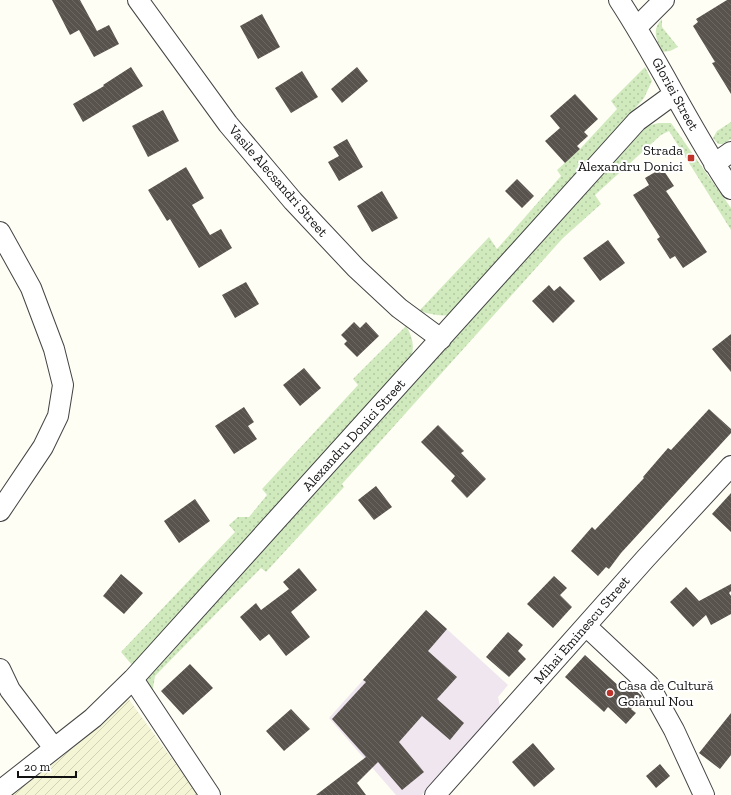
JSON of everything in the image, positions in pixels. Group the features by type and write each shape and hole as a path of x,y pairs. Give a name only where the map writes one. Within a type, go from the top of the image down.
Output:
{"street":[{"name":"Vasile Alecsandri Street","path":"138,0 228,124 293,201 356,268 399,308 441,339"},
{"name":"Gloriei Street","path":"619,0 637,27 714,164 731,189"},
{"path":"637,27 664,0"},
{"name":"Alexandru Donici Street","path":"133,679 638,121 674,94"},
{"path":"714,164 731,152"},
{"path":"0,232 31,288 54,349 63,385 58,416 43,447 0,511"},
{"name":"Mihai Eminescu Street","path":"435,795 646,558 731,466"},
{"path":"586,626 649,685 674,730 704,795"},
{"path":"0,669 10,690 54,748"},
{"path":"0,791 92,718 133,679 210,795"}],"shaded area":[{"path":"426,610 508,685 498,697 501,710 422,795 396,795 329,718"}],"green space":[{"path":"662,19 662,27 678,47 670,51 662,52 657,39 656,31"},
{"path":"645,67 652,81 644,98 461,310 451,315 435,315 419,311 489,237 497,249 561,176 557,170 580,149 617,109 611,101"},
{"path":"731,122 731,139 723,144 718,144 713,138 717,131"},
{"path":"659,123 671,123 731,208 731,230 669,131 661,135 595,195 601,204 563,238 342,484 344,487 266,572 261,568 155,676 152,694 141,679 399,400 642,127"},
{"path":"406,326 413,343 411,361 132,665 121,652 235,532 229,525 238,517 249,517 267,495 262,489 358,385 353,379"},
{"path":"128,698 198,795 2,795 95,724"}],"building":[{"path":"52,0 80,0 97,31 109,25 119,44 94,57 79,30 70,35"},
{"path":"727,0 731,0 731,94 712,63 715,62 693,26 698,22 696,19"},
{"path":"262,14 280,47 258,59 240,26"},
{"path":"131,67 143,86 83,122 73,104 104,86 103,85"},
{"path":"357,67 368,81 342,103 331,89"},
{"path":"302,71 318,97 291,113 275,88"},
{"path":"575,94 598,119 584,132 588,136 577,146 580,149 565,163 545,141 560,128 550,116"},
{"path":"163,110 179,141 148,157 132,126"},
{"path":"347,139 363,167 339,181 328,162 339,156 333,147"},
{"path":"186,167 204,198 192,205 210,235 221,229 232,248 199,268 170,219 167,221 148,190"},
{"path":"662,168 674,186 666,191 707,252 683,268 675,256 670,259 657,239 660,237 633,195 649,185 645,178"},
{"path":"517,179 534,196 522,208 505,191"},
{"path":"382,191 398,218 372,232 357,206"},
{"path":"608,240 625,263 600,281 583,258"},
{"path":"246,282 259,304 235,318 222,295"},
{"path":"549,285 554,291 560,286 575,301 553,323 532,301"},
{"path":"354,322 360,328 366,322 379,336 357,357 344,344 347,341 341,335"},
{"path":"731,334 731,372 712,349"},
{"path":"304,368 321,388 300,406 283,385"},
{"path":"244,407 254,422 248,426 257,439 234,454 215,426"},
{"path":"709,409 731,429 731,433 621,553 609,569 606,567 598,576 571,551 592,527 595,530 644,478 643,477 668,448 671,450"},
{"path":"438,425 464,451 461,453 486,479 467,498 451,481 455,476 421,442"},
{"path":"376,486 392,507 374,520 358,500"},
{"path":"731,493 731,532 712,514"},
{"path":"195,499 210,521 179,543 164,521"},
{"path":"299,568 317,590 291,612 310,637 286,656 269,634 260,641 240,617 256,603 261,610 289,589 283,582"},
{"path":"121,574 143,593 124,614 103,596"},
{"path":"554,576 567,588 560,595 572,607 553,628 527,604"},
{"path":"731,584 731,591 729,593 731,596 731,614 711,625 706,615 693,627 670,602 686,587 699,601"},
{"path":"426,610 447,629 428,651 457,677 437,699 464,723 450,740 422,716 399,742 424,772 402,790 378,762 357,783 366,795 316,795 366,757 332,719 366,682 363,680"},
{"path":"508,632 523,645 518,651 526,659 509,677 486,657"},
{"name":"Casa de Cultură Goianul Nou","path":"585,655 622,689 627,683 642,696 631,709 636,713 626,724 608,707 604,712 565,677"},
{"path":"190,664 213,688 183,715 161,691"},
{"path":"291,709 310,729 284,751 266,731"},
{"path":"731,713 731,755 720,769 699,753"},
{"path":"533,743 555,769 534,787 512,762"},
{"path":"660,764 670,776 656,788 646,776"}],"place":[{"name":"Strada Alexandru Donici","path":"691,158"},
{"name":"Casa de Cultură Goianul Nou","path":"610,693"}]}
